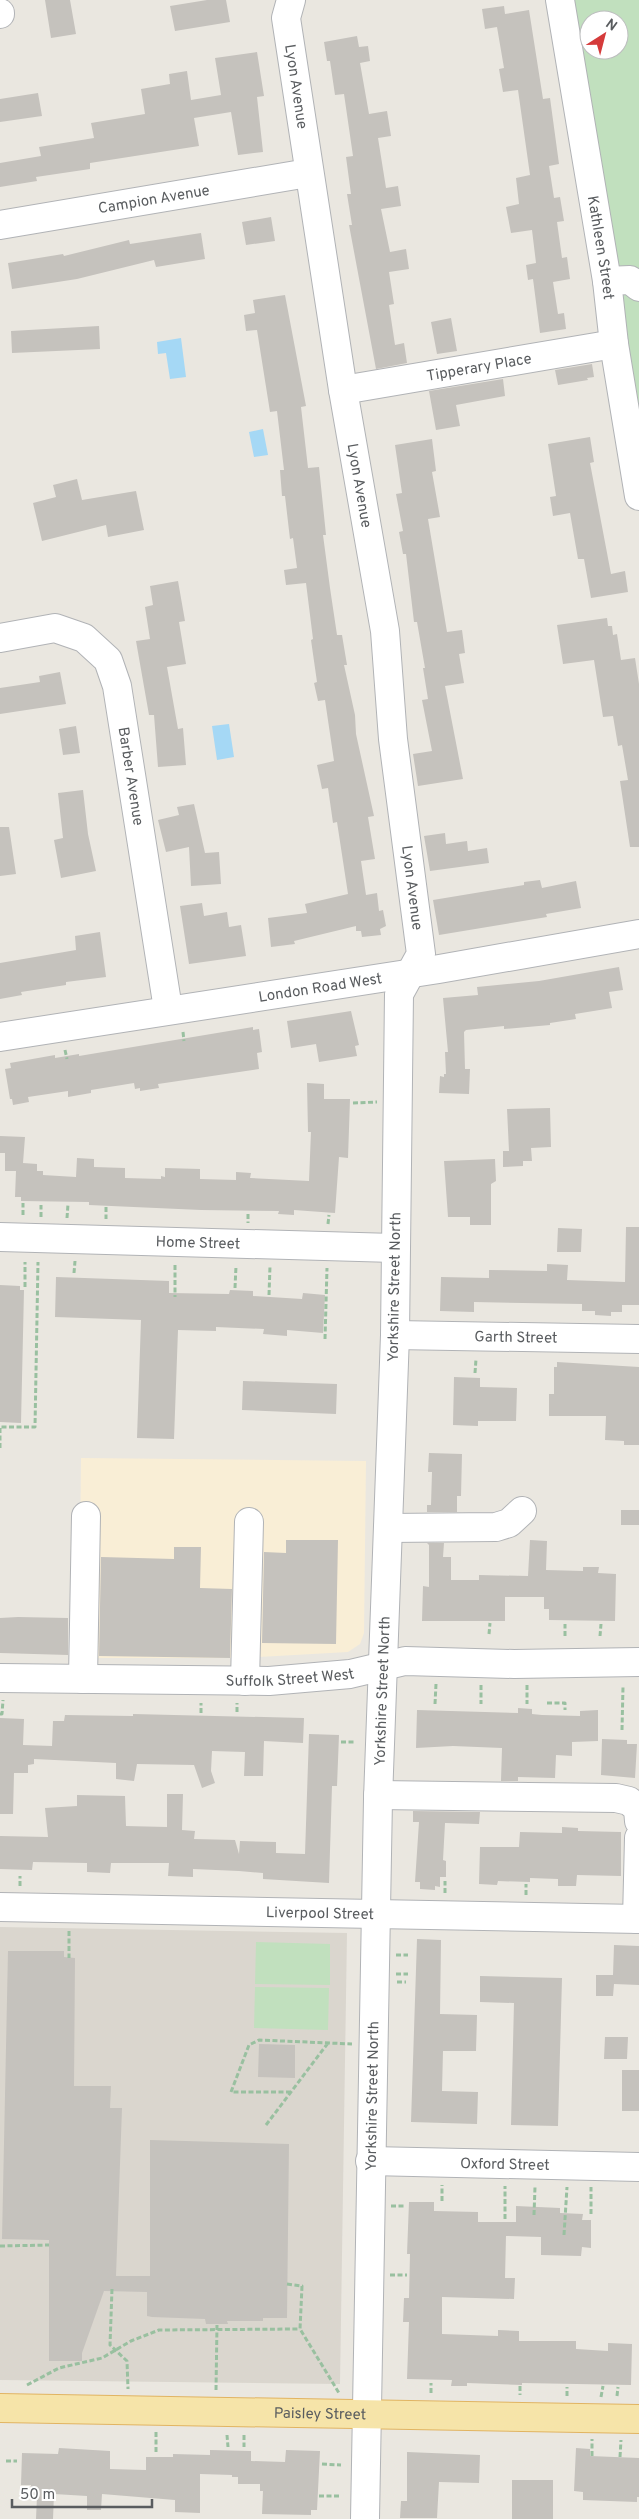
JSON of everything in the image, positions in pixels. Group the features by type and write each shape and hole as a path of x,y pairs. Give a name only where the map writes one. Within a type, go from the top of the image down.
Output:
{"main road":[{"name":"Paisley Street","path":"0,2408 366,2414 630,2429"}],"street":[{"name":"Lyon Avenue","path":"291,0 286,18 308,173 343,390 385,630 393,739 421,954 411,973"},
{"name":"Kathleen Street","path":"560,0 607,281 614,344 639,496"},
{"name":"Campion Avenue","path":"0,225 308,173"},
{"path":"607,281 630,280 639,287"},
{"name":"Tipperary Place","path":"343,390 614,344"},
{"name":"Barber Avenue","path":"0,638 55,628 84,638 108,660 117,686 168,1010"},
{"name":"London Road West","path":"0,1037 411,973 639,934"},
{"name":"Yorkshire Street North","path":"364,2519 378,1795 394,1335 398,994 411,973"},
{"name":"Home Street","path":"0,1238 394,1248"},
{"name":"Garth Street","path":"394,1335 639,1339"},
{"path":"388,1528 496,1528 509,1523 522,1511"},
{"path":"83,1679 86,1516"},
{"path":"246,1681 249,1522"},
{"name":"Suffolk Street West","path":"1,1686 83,1679 269,1681 350,1674 405,1661 514,1664 639,1662"},
{"path":"378,1795 616,1798 629,1801 638,1809 639,1821"},
{"path":"638,1919 639,1838"},
{"name":"Liverpool Street","path":"0,1907 376,1916 638,1919"},
{"name":"Oxford Street","path":"370,2161 639,2167"}],"path":[{"path":"65,1046 67,1059"},
{"path":"353,1103 378,1102"},
{"path":"23,1204 23,1220"},
{"path":"67,1221 68,1204"},
{"path":"41,1205 41,1220"},
{"path":"106,1207 106,1222"},
{"path":"175,1243 175,1297"},
{"path":"269,1295 270,1245"},
{"path":"325,1340 328,1246"},
{"path":"25,1262 25,1287"},
{"path":"0,1448 0,1427 35,1427 38,1262"},
{"path":"475,1374 476,1351"},
{"path":"489,1634 490,1624"},
{"path":"565,1624 565,1636"},
{"path":"600,1636 601,1624"},
{"path":"435,1704 436,1684"},
{"path":"481,1685 481,1704"},
{"path":"527,1685 527,1704"},
{"path":"0,1714 2,1714 1,1686"},
{"path":"622,1730 623,1687"},
{"path":"547,1702 565,1703 565,1710"},
{"path":"341,1742 355,1742"},
{"path":"68,1925 68,1958"},
{"path":"396,1955 408,1955"},
{"path":"395,1974 408,1974"},
{"path":"395,1982 406,1982"},
{"path":"291,2092 231,2092 249,2045 259,2040 373,2045"},
{"path":"266,2125 328,2043"},
{"path":"442,2185 442,2201"},
{"path":"505,2219 506,2186"},
{"path":"534,2215 535,2186"},
{"path":"564,2235 567,2187"},
{"path":"591,2187 591,2214"},
{"path":"391,2206 406,2206"},
{"path":"0,2246 49,2245"},
{"path":"390,2275 407,2275"},
{"path":"288,2284 302,2286 300,2329 340,2393"},
{"path":"112,2289 110,2345 127,2361 128,2389"},
{"path":"216,2391 217,2324"},
{"path":"25,2387 59,2368 102,2358 131,2340 159,2330 300,2329"},
{"path":"431,2394 432,2384"},
{"path":"520,2386 520,2395"},
{"path":"601,2397 602,2386"},
{"path":"567,2387 567,2396"},
{"path":"617,2397 618,2387"},
{"path":"620,2457 630,2429"},
{"path":"156,2430 156,2454"},
{"path":"227,2432 228,2447"},
{"path":"244,2432 244,2447"},
{"path":"592,2438 592,2456"},
{"path":"6,2461 17,2461"},
{"path":"322,2464 341,2465"},
{"path":"319,2496 341,2496"}],"shaded area":[{"path":"81,1458 366,1461 364,1633 360,1644 348,1652 241,1658 79,1658"},
{"path":"0,1927 347,1933 340,2384 0,2380"}],"green space":[{"path":"573,0 639,0 639,418 582,60 629,60 629,10 579,10 579,38"},
{"path":"256,1942 330,1944 330,1985 255,1984"},
{"path":"255,1987 329,1988 328,2030 254,2028"}],"water":[{"path":"181,338 186,377 170,379 166,353 158,354 157,342"},
{"path":"263,429 268,455 254,457 249,432"},
{"path":"229,724 234,757 217,760 212,726"}],"building":[{"path":"45,0 70,0 76,34 51,38"},
{"path":"207,0 226,0 230,22 175,31 170,6"},
{"path":"504,6 505,14 529,10 543,99 550,98 559,164 549,166 554,198 560,197 564,221 557,222 562,258 567,257 570,279 553,282 558,314 564,313 566,329 540,333 533,279 528,280 526,265 536,263 532,230 511,233 506,207 519,204 516,178 530,175 518,90 503,92 499,69 504,68 497,27 485,29 482,9"},
{"path":"357,36 359,47 368,46 370,61 360,63 369,114 387,111 391,136 378,138 386,188 398,186 401,206 381,209 390,252 406,249 409,269 389,272 394,304 389,305 395,345 404,343 407,363 376,369 349,225 352,225 347,194 351,194 346,157 353,156 344,94 335,95 330,61 327,61 324,42"},
{"path":"257,52 264,96 257,97 263,152 238,155 231,112 194,118 199,146 90,163 90,169 36,177 37,181 0,187 0,163 41,156 39,147 94,138 91,123 145,114 141,89 170,84 169,74 187,71 191,100 221,95 215,58"},
{"path":"38,93 42,116 0,122 0,99"},
{"path":"271,217 275,241 246,245 242,222"},
{"path":"201,233 205,259 156,267 154,260 77,279 12,289 8,263 63,254 64,256 129,240 130,244"},
{"path":"285,295 306,406 301,407 308,468 319,467 326,535 323,535 337,635 342,635 347,665 344,665 355,715 356,734 374,816 368,817 375,859 361,861 366,895 377,893 379,911 383,910 386,926 380,929 381,935 362,937 361,931 356,931 356,926 294,941 295,944 271,947 268,918 307,913 305,904 348,894 337,822 333,823 328,788 322,789 317,765 334,761 325,700 318,701 314,683 317,682 306,583 286,585 284,570 297,568 293,538 290,539 285,496 282,496 280,470 284,470 277,411 270,412 257,330 246,331 244,315 255,313 253,300"},
{"path":"451,318 457,351 437,354 431,322"},
{"path":"99,326 100,349 12,353 11,331"},
{"path":"592,364 594,377 587,378 588,380 558,385 555,370"},
{"path":"503,379 505,396 456,405 460,426 436,430 429,391"},
{"path":"590,437 594,462 590,463 611,574 625,571 628,592 591,598 584,559 578,559 570,513 553,516 550,497 556,496 548,444"},
{"path":"432,439 436,471 432,472 440,517 428,519 447,632 462,630 465,653 459,654 464,683 445,686 463,779 418,786 413,754 432,751 422,700 428,699 423,668 425,668 417,622 414,622 406,554 403,554 399,532 403,531 396,494 402,493 395,445"},
{"path":"77,479 82,500 136,491 144,530 108,537 106,525 42,541 33,503 56,497 53,485"},
{"path":"178,581 185,621 179,622 186,664 167,667 178,729 183,728 186,765 158,767 154,715 149,715 136,641 150,639 145,607 153,605 150,586"},
{"path":"607,618 608,626 612,626 613,635 617,634 621,660 635,658 639,684 639,847 630,847 620,781 628,780 622,745 618,746 613,716 603,717 594,660 563,664 557,625"},
{"path":"60,672 66,704 0,714 0,688 40,682 39,676"},
{"path":"76,726 80,753 63,755 59,729"},
{"path":"83,790 88,834 96,871 61,878 54,840 63,838 58,793"},
{"path":"194,804 205,853 219,852 221,884 191,886 189,847 166,852 158,820 179,815 177,807"},
{"path":"0,827 9,827 16,874 0,876"},
{"path":"445,833 446,844 467,841 468,851 487,848 489,863 430,871 424,836"},
{"path":"540,880 542,888 576,881 581,908 546,914 547,917 439,935 433,900 524,885 524,882"},
{"path":"202,903 204,916 227,912 229,927 241,925 246,956 189,964 180,906"},
{"path":"100,932 106,977 66,982 66,985 21,992 22,995 0,999 0,963 76,950 75,936"},
{"path":"619,967 623,990 609,992 612,1008 575,1014 576,1019 550,1023 550,1025 504,1029 504,1026 466,1030 464,1032 465,1069 470,1069 469,1094 439,1093 440,1076 444,1077 444,1074 446,1074 445,1052 448,1052 443,998 478,995 477,987 539,981"},
{"path":"351,1011 359,1045 355,1046 357,1056 319,1062 316,1044 291,1048 287,1021"},
{"path":"253,1027 253,1030 259,1029 262,1052 257,1053 259,1069 158,1084 159,1088 140,1091 140,1088 135,1089 134,1083 91,1090 91,1093 68,1097 68,1091 28,1097 29,1102 13,1105 12,1099 10,1099 5,1069 11,1068 10,1063 55,1055 55,1058 79,1054 79,1056"},
{"path":"307,1083 324,1084 324,1099 350,1099 348,1158 339,1157 335,1213 294,1210 294,1215 278,1214 279,1211 201,1210 89,1205 89,1202 21,1201 21,1197 15,1197 16,1171 5,1171 5,1153 0,1153 0,1136 25,1137 23,1163 37,1164 37,1171 43,1171 43,1175 76,1177 77,1158 94,1159 94,1167 125,1168 125,1178 161,1179 161,1176 165,1177 165,1168 200,1169 200,1179 236,1180 236,1172 251,1173 250,1178 309,1181 311,1132 308,1132"},
{"path":"550,1108 551,1147 531,1148 532,1161 523,1161 523,1166 503,1167 503,1151 509,1151 507,1109"},
{"path":"495,1159 496,1181 491,1184 491,1225 470,1225 470,1217 448,1217 444,1161"},
{"path":"626,1227 639,1227 639,1305 622,1305 622,1312 611,1312 611,1316 595,1315 595,1311 582,1311 582,1304 474,1302 474,1312 440,1311 441,1277 489,1278 489,1270 547,1271 547,1264 568,1265 567,1280 625,1282"},
{"path":"558,1228 582,1229 581,1252 557,1252"},
{"path":"56,1277 169,1281 169,1293 229,1294 230,1290 253,1291 253,1296 302,1299 303,1293 325,1295 323,1333 287,1330 287,1336 263,1334 264,1329 216,1327 216,1331 178,1330 174,1439 137,1438 141,1320 55,1317"},
{"path":"0,1285 20,1286 20,1290 24,1290 21,1423 0,1422"},
{"path":"557,1362 639,1367 639,1445 624,1445 624,1441 605,1440 606,1416 549,1416 549,1394 554,1394 554,1367 557,1367"},
{"path":"454,1377 480,1378 480,1387 517,1388 516,1421 478,1421 478,1426 453,1425"},
{"path":"243,1381 337,1384 336,1414 242,1410"},
{"path":"429,1453 462,1454 461,1496 457,1496 457,1512 427,1512 427,1505 431,1505 432,1472 428,1472"},
{"path":"621,1510 639,1510 639,1525 621,1525"},
{"path":"286,1540 338,1540 336,1644 262,1643 264,1552 286,1553"},
{"path":"530,1540 547,1541 546,1570 583,1571 583,1567 599,1567 598,1573 616,1574 615,1621 549,1620 549,1609 544,1609 544,1597 505,1597 505,1621 422,1621 423,1586 429,1587 429,1545 427,1543 444,1543 443,1557 451,1557 451,1580 479,1580 479,1575 528,1576"},
{"path":"174,1547 201,1547 200,1588 232,1589 230,1658 99,1656 101,1557 174,1559"},
{"path":"0,1618 68,1618 68,1655 0,1653"},
{"path":"518,1708 532,1709 532,1714 580,1716 580,1711 598,1710 598,1741 572,1742 572,1756 556,1755 555,1778 518,1777 518,1781 501,1781 502,1748 453,1746 416,1748 417,1710 518,1713"},
{"path":"133,1714 304,1718 303,1743 264,1741 263,1776 244,1776 245,1752 212,1751 211,1771 215,1783 202,1788 194,1765 137,1764 134,1781 116,1779 116,1763 34,1759 34,1764 28,1765 28,1773 14,1773 13,1814 0,1814 0,1718 24,1719 23,1745 52,1746 53,1721 64,1721 65,1715 133,1716"},
{"path":"309,1734 339,1735 337,1786 332,1786 329,1883 263,1879 263,1873 193,1869 193,1877 168,1876 169,1863 111,1863 110,1873 87,1872 87,1863 33,1862 32,1870 0,1869 0,1836 48,1837 45,1808 77,1806 77,1795 125,1796 126,1826 167,1827 167,1794 183,1794 182,1830 195,1831 194,1839 235,1840 239,1854 240,1841 276,1842 276,1853 305,1854"},
{"path":"602,1739 627,1740 627,1744 637,1744 635,1778 601,1775"},
{"path":"413,1811 480,1812 479,1824 445,1823 443,1860 446,1861 446,1877 440,1877 440,1887 435,1886 435,1890 420,1889 420,1882 415,1882 419,1822 413,1822"},
{"path":"562,1827 578,1828 578,1831 621,1832 621,1876 577,1875 576,1886 558,1886 558,1879 530,1878 530,1882 498,1881 497,1885 479,1884 480,1847 519,1847 520,1832 562,1833"},
{"path":"417,1939 441,1940 440,2014 477,2015 476,2051 443,2051 442,2091 478,2092 477,2124 411,2122"},
{"path":"614,1945 639,1946 639,1985 614,1984 613,1996 596,1996 596,1975 613,1975"},
{"path":"8,1951 64,1951 64,1957 75,1958 74,2086 111,2086 110,2108 122,2108 116,2276 150,2276 150,2140 289,2144 287,2318 263,2318 263,2321 227,2321 228,2324 206,2324 205,2319 152,2317 147,2316 147,2292 104,2291 82,2353 82,2361 49,2361 49,2240 2,2239"},
{"path":"480,1976 562,1978 558,2126 511,2125 514,2003 480,2002"},
{"path":"605,2037 628,2037 627,2059 604,2059"},
{"path":"259,2044 295,2045 295,2078 258,2077"},
{"path":"622,2070 639,2070 639,2111 622,2111"},
{"path":"409,2202 434,2202 434,2211 478,2212 478,2222 516,2222 516,2206 560,2208 560,2213 583,2214 582,2220 591,2220 591,2248 582,2247 581,2256 541,2255 541,2237 506,2236 505,2278 515,2278 514,2299 442,2297 442,2334 498,2336 498,2330 519,2331 519,2341 576,2341 576,2349 608,2351 608,2343 632,2344 631,2385 467,2383 467,2386 451,2386 452,2380 407,2379 409,2322 403,2322 404,2298 409,2298 410,2254 407,2254"},
{"path":"59,2448 110,2451 110,2469 146,2470 146,2457 173,2457 173,2454 210,2455 210,2450 251,2451 251,2461 285,2462 286,2450 320,2451 317,2510 311,2510 311,2515 262,2514 263,2491 260,2491 260,2484 238,2484 238,2477 232,2477 232,2475 200,2474 200,2513 175,2512 175,2500 102,2494 101,2510 87,2510 87,2496 54,2494 53,2519 36,2519 37,2496 30,2496 31,2485 21,2485 22,2453 58,2454"},
{"path":"576,2448 590,2449 590,2456 639,2458 639,2497 637,2497 637,2502 583,2500 583,2492 574,2491"},
{"path":"407,2452 480,2455 479,2483 439,2482 437,2518 400,2518 401,2501 407,2501"},
{"path":"512,2480 553,2480 553,2519 512,2519"}]}
